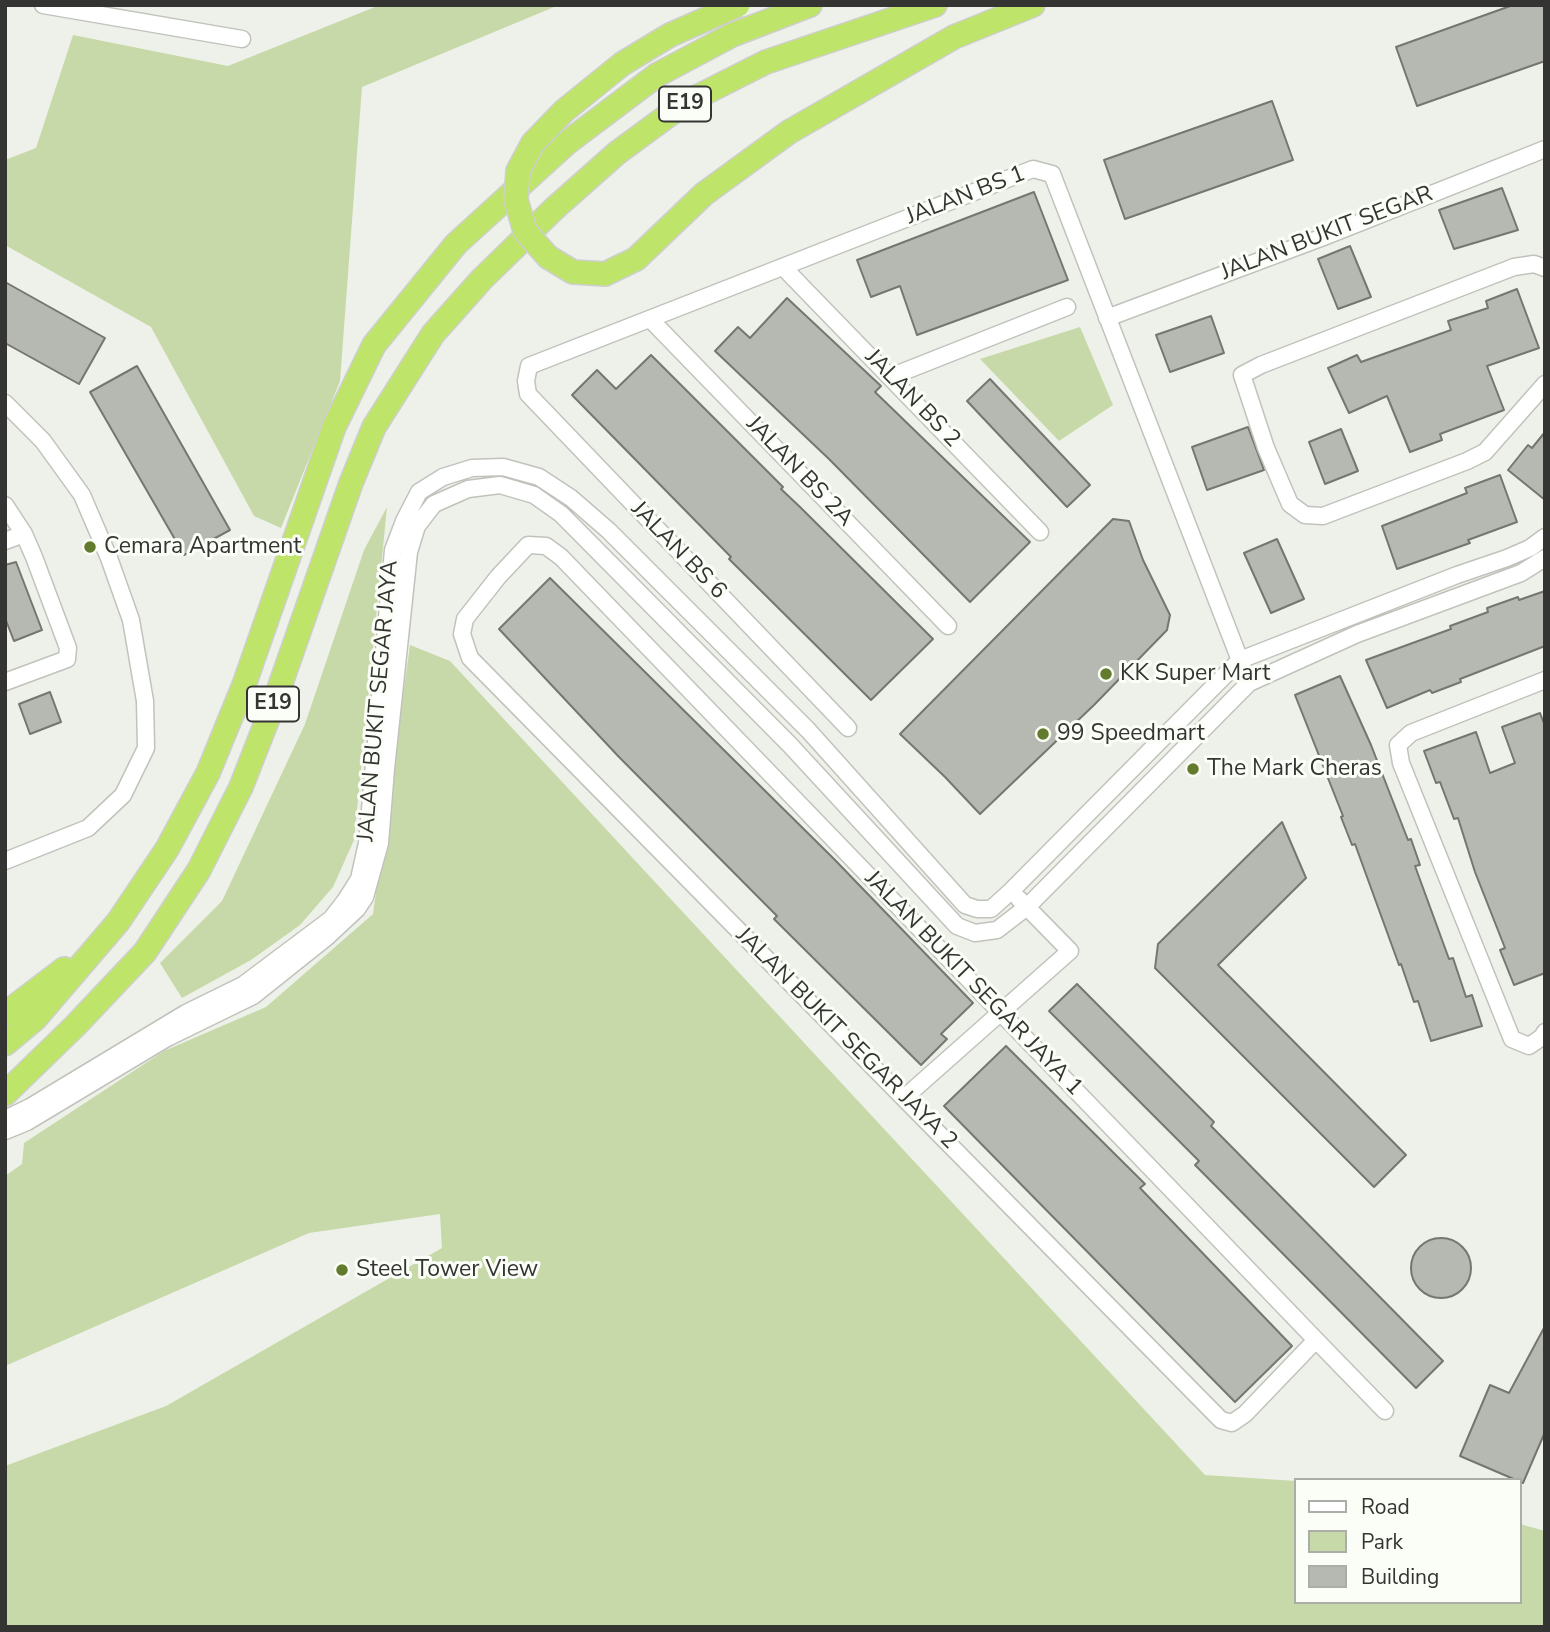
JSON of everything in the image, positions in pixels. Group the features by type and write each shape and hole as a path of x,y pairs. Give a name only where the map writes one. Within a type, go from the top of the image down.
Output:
{"highway":[{"path":"738,5 670,36 622,65 556,119 533,143 518,171 516,200 525,231 548,257 573,272 604,274 636,259 704,194 789,132 954,37 1033,5"},
{"name":"E19","path":"5,1044 35,1019 118,922 167,849 208,773 244,685 334,427 374,345 456,244 568,142 657,75 732,36 810,5"},
{"name":"E19","path":"5,1094 75,1026 145,952 199,870 241,787 260,739 351,483 374,427 433,334 482,279 555,208 617,153 685,103 766,62 935,5"},
{"path":"5,1014 65,968 118,922"}],"street":[{"path":"43,5 242,39"},
{"name":"JALAN BUKIT SEGAR","path":"1107,318 1326,236 1545,149"},
{"name":"JALAN BS 1","path":"529,366 1033,169 1052,174 1249,683"},
{"path":"1545,268 1534,264 1514,267 1261,365 1242,375 1266,448 1290,504 1305,515 1323,516 1485,452 1545,384"},
{"name":"JALAN BS 2","path":"783,267 1040,532"},
{"path":"890,377 1067,307"},
{"name":"JALAN BS 2A","path":"650,319 948,626"},
{"name":"JALAN BS 6","path":"529,366 526,381 528,394 848,728"},
{"path":"5,403 43,441 82,495 109,558 131,620 145,701 146,748 123,795 88,828 5,861"},
{"name":"JALAN BUKIT SEGAR JAYA","path":"5,1119 30,1107 186,1013 243,985 331,919 345,901 359,879 367,844 393,550 419,492 443,477 472,468 503,467 539,477 581,506 807,730 965,905 977,909 991,909 1011,891"},
{"name":"JALAN BUKIT SEGAR JAYA","path":"5,1131 27,1122 167,1038 253,996 327,937 361,903 372,878 380,844 409,552 416,526 434,504 468,489 500,485 534,495 561,514 790,744 957,926 975,933 997,930 1027,907"},
{"path":"5,505 24,534 68,648 67,659 5,682"},
{"path":"5,541 24,534"},
{"path":"904,1098 1070,951 1011,891 1240,660 1507,558 1530,548 1545,537"},
{"name":"JALAN BUKIT SEGAR JAYA 1","path":"470,658 462,634 465,619 498,577 528,545 546,546 561,557 1385,1411"},
{"path":"1027,907 1249,683 1357,634 1521,573 1545,558"},
{"name":"JALAN BUKIT SEGAR JAYA 2","path":"470,658 1221,1420 1232,1423 1245,1414 1316,1340"},
{"path":"1545,680 1412,733 1398,745 1401,763 1512,1039 1529,1046 1545,1032"}],"green space":[{"path":"380,5 559,5 362,87 340,381 281,528 254,516 151,327 5,245 5,160 36,148 73,35 228,66"},
{"path":"1080,327 1113,405 1059,441 980,359"},
{"path":"387,507 354,840 333,887 300,925 251,960 182,998 160,963 222,901 305,724 364,550"},
{"path":"410,645 450,661 1205,1475 1294,1481 1294,1604 1522,1604 1522,1525 1545,1531 1545,1627 5,1627 5,1466 166,1406 442,1248 440,1214 309,1233 5,1366 5,1176 22,1164 24,1143 164,1051 266,1007 373,914"}],"building":[{"path":"1513,5 1545,5 1545,61 1417,106 1396,47"},
{"path":"1272,101 1293,160 1125,219 1104,160"},
{"path":"1502,188 1518,230 1454,249 1439,210"},
{"path":"1034,192 1068,280 917,335 900,286 871,297 857,260"},
{"path":"1350,246 1371,297 1338,309 1318,259"},
{"path":"5,282 105,338 79,384 5,343"},
{"path":"1517,289 1539,348 1487,366 1504,410 1440,434 1442,440 1410,452 1387,396 1349,413 1328,368 1357,355 1361,362 1451,330 1448,321 1488,308 1486,301"},
{"path":"787,298 881,386 875,392 1030,542 970,602 829,459 715,351 738,327 750,338"},
{"path":"1211,316 1224,353 1170,372 1156,335"},
{"path":"651,355 783,487 781,489 933,639 871,700 729,559 731,557 572,395 597,370 616,389"},
{"path":"137,366 230,530 184,555 90,392"},
{"path":"990,379 1090,485 1067,507 967,401"},
{"path":"1248,427 1264,470 1207,490 1192,447"},
{"path":"1341,429 1358,471 1325,484 1309,442"},
{"path":"1545,432 1545,500 1508,470 1528,445 1532,448"},
{"path":"1500,475 1517,522 1468,540 1470,543 1397,569 1382,526 1467,493 1465,488"},
{"path":"1113,519 1129,521 1143,560 1170,615 1167,630 1094,705 980,814 900,734"},
{"path":"1277,539 1304,599 1271,613 1244,553"},
{"path":"16,562 42,630 14,641 5,618 5,565"},
{"path":"550,578 834,859 973,1003 941,1034 947,1039 921,1065 774,919 777,916 619,757 499,629"},
{"path":"1545,591 1545,646 1460,679 1461,682 1432,693 1430,690 1387,708 1366,660 1451,629 1450,626 1488,612 1487,608"},
{"path":"1340,676 1371,745 1408,840 1411,839 1420,865 1415,866 1449,959 1453,958 1466,997 1472,995 1482,1026 1431,1041 1418,1001 1414,1002 1295,695"},
{"path":"50,692 61,722 30,734 19,704"},
{"path":"1540,713 1545,726 1545,973 1514,985 1500,950 1505,948 1475,872 1458,818 1454,819 1440,782 1436,783 1424,751 1476,732 1490,773 1515,763 1502,727"},
{"path":"1282,822 1306,878 1218,965 1406,1155 1374,1187 1155,968 1158,944"},
{"path":"1077,984 1214,1122 1211,1126 1443,1361 1416,1388 1195,1165 1199,1161 1049,1011"},
{"path":"1006,1046 1145,1184 1140,1188 1292,1346 1235,1402 944,1106"},
{"path":"1435,1238 1447,1238 1466,1251 1471,1268 1469,1280 1458,1293 1447,1298 1435,1298 1416,1285 1411,1274 1411,1262 1424,1243"},
{"path":"1545,1326 1545,1432 1523,1483 1522,1478 1511,1478 1460,1456 1490,1385 1509,1393"}],"place":[{"name":"Cemara Apartment","path":"90,547"},
{"name":"KK Super Mart","path":"1106,674"},
{"name":"99 Speedmart","path":"1043,734"},
{"name":"The Mark Cheras","path":"1193,769"},
{"name":"Steel Tower View","path":"342,1270"}]}
